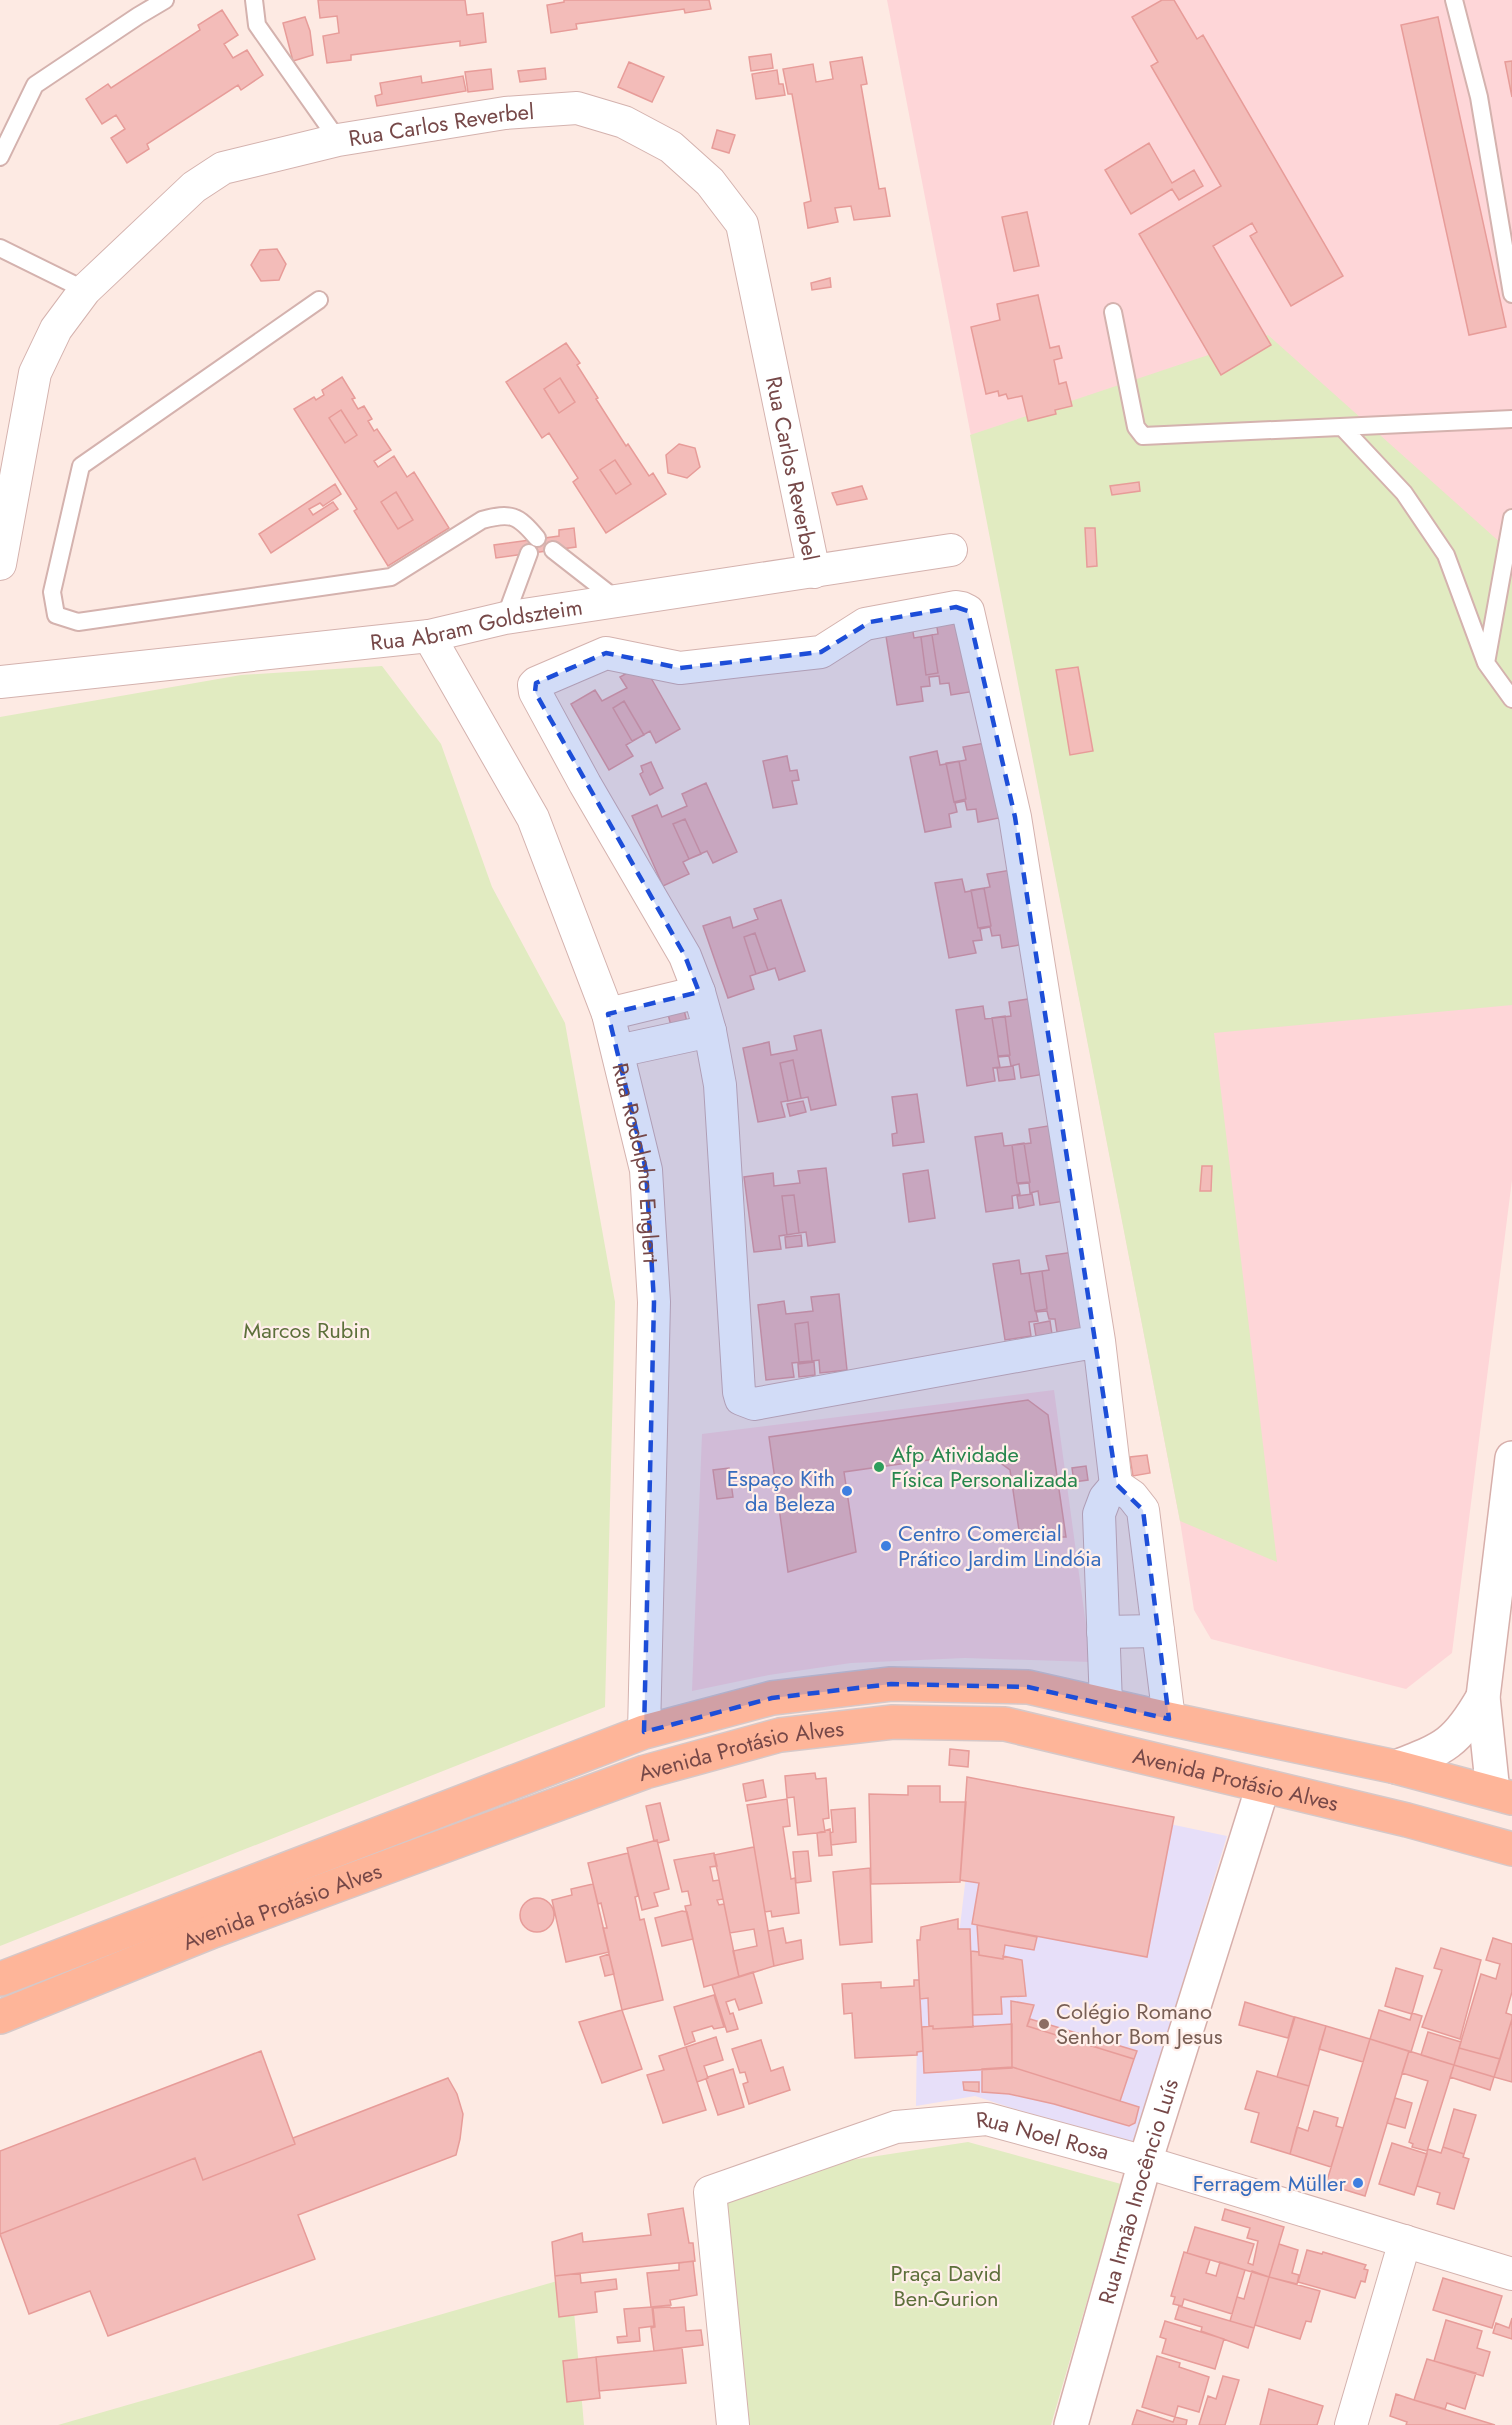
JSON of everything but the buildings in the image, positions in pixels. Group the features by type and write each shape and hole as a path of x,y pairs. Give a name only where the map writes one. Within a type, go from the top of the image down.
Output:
{"main road":[{"name":"Avenida Protásio Alves","path":"0,1979 644,1732 772,1698 891,1684 1028,1687 1396,1767 1503,1795"},
{"name":"Avenida Protásio Alves","path":"0,2017 213,1931 645,1772 780,1735 893,1722 1005,1724 1407,1820 1509,1848"},
{"path":"1407,1820 1433,1816 1503,1795 1498,1823 1509,1848"}],"street":[{"name":"Rua Carlos Reverbel","path":"0,564 35,373 56,329 85,290 194,187 223,168 338,140 505,112 577,108 624,122 671,147 710,182 742,224 814,572"},
{"name":"Rua Abram Goldszteim","path":"0,682 429,636 505,618 951,550"},
{"path":"1099,1341 754,1404 741,1399 720,1085 710,1031 686,956 585,784 535,692 534,686 539,681 606,653 680,668 810,653 827,650 870,622 956,608 968,611 1015,818 1099,1341 1116,1485 1105,1498 1099,1514 1106,1704"},
{"name":"Rua Rodolpho Englert","path":"429,636 533,818 608,1014 646,1170 654,1302 644,1732"},
{"path":"608,1014 699,992"},
{"path":"618,1051 710,1031"},
{"path":"1503,1795 1483,1697 1512,1458"},
{"path":"1116,1485 1132,1496 1143,1510 1169,1719"},
{"path":"1103,1632 1158,1631"},
{"path":"1396,1767 1426,1756 1451,1742 1469,1720 1483,1697"},
{"path":"1503,1795 1512,1748"},
{"name":"Rua Irmão Inocêncio Luís","path":"1071,2425 1145,2162 1263,1786"},
{"name":"Rua Noel Rosa","path":"733,2425 710,2192 896,2127 987,2119 1145,2162 1512,2274"},
{"path":"1351,2425 1405,2241"}],"lane":[{"path":"0,157 35,85 165,0"},
{"path":"254,0 257,25 338,140"},
{"path":"1454,0 1479,97 1512,294"},
{"path":"0,248 85,290"},
{"path":"319,300 81,466 52,592 56,615 78,622 391,577 482,520 499,515 511,516 523,521 533,546 505,618"},
{"path":"1113,312 1136,427 1143,436 1512,419"},
{"path":"1342,428 1404,493 1446,555 1486,663 1512,699"},
{"path":"1486,663 1512,518"},
{"path":"553,550 617,601"}],"highlighted area":[{"path":"956,607 968,611 1015,817 1117,1485 1143,1510 1169,1719 1028,1687 891,1684 772,1698 644,1732 654,1302 646,1170 608,1014 699,992 685,956 535,692 536,683 606,653 680,668 821,652 870,622"}],"shaded area":[{"path":"887,0 1512,0 1512,1180 1452,1653 1406,1689 1211,1639 1194,1610 1180,1521"},
{"name":"Centro Comercial Prático Jardim Lindóia","path":"1054,1390 1091,1662 965,1658 851,1663 769,1675 692,1691 702,1434"},
{"name":"Colégio Romano Senhor Bom Jesus","path":"977,1784 1227,1836 1133,2147 975,2096 916,2106 918,1952 958,1943"}],"green space":[{"path":"1268,335 1512,553 1512,1005 1214,1033 1277,1562 1180,1521 970,435"},
{"name":"Marcos Rubin","path":"382,666 441,744 492,887 565,1023 615,1302 605,1707 0,1946 0,717 241,675"},
{"name":"Praça David Ben-Gurion","path":"968,2142 1121,2184 1051,2425 748,2425 714,2181"},
{"path":"571,2277 584,2425 58,2425"}],"place":[{"name":"Afp Atividade Física Personalizada","path":"879,1467"},
{"name":"Espaço Kith da Beleza","path":"847,1491"},
{"name":"Centro Comercial Prático Jardim Lindóia","path":"886,1546"},
{"name":"Colégio Romano Senhor Bom Jesus","path":"1044,2024"},
{"name":"Ferragem Müller","path":"1358,2183"}]}
